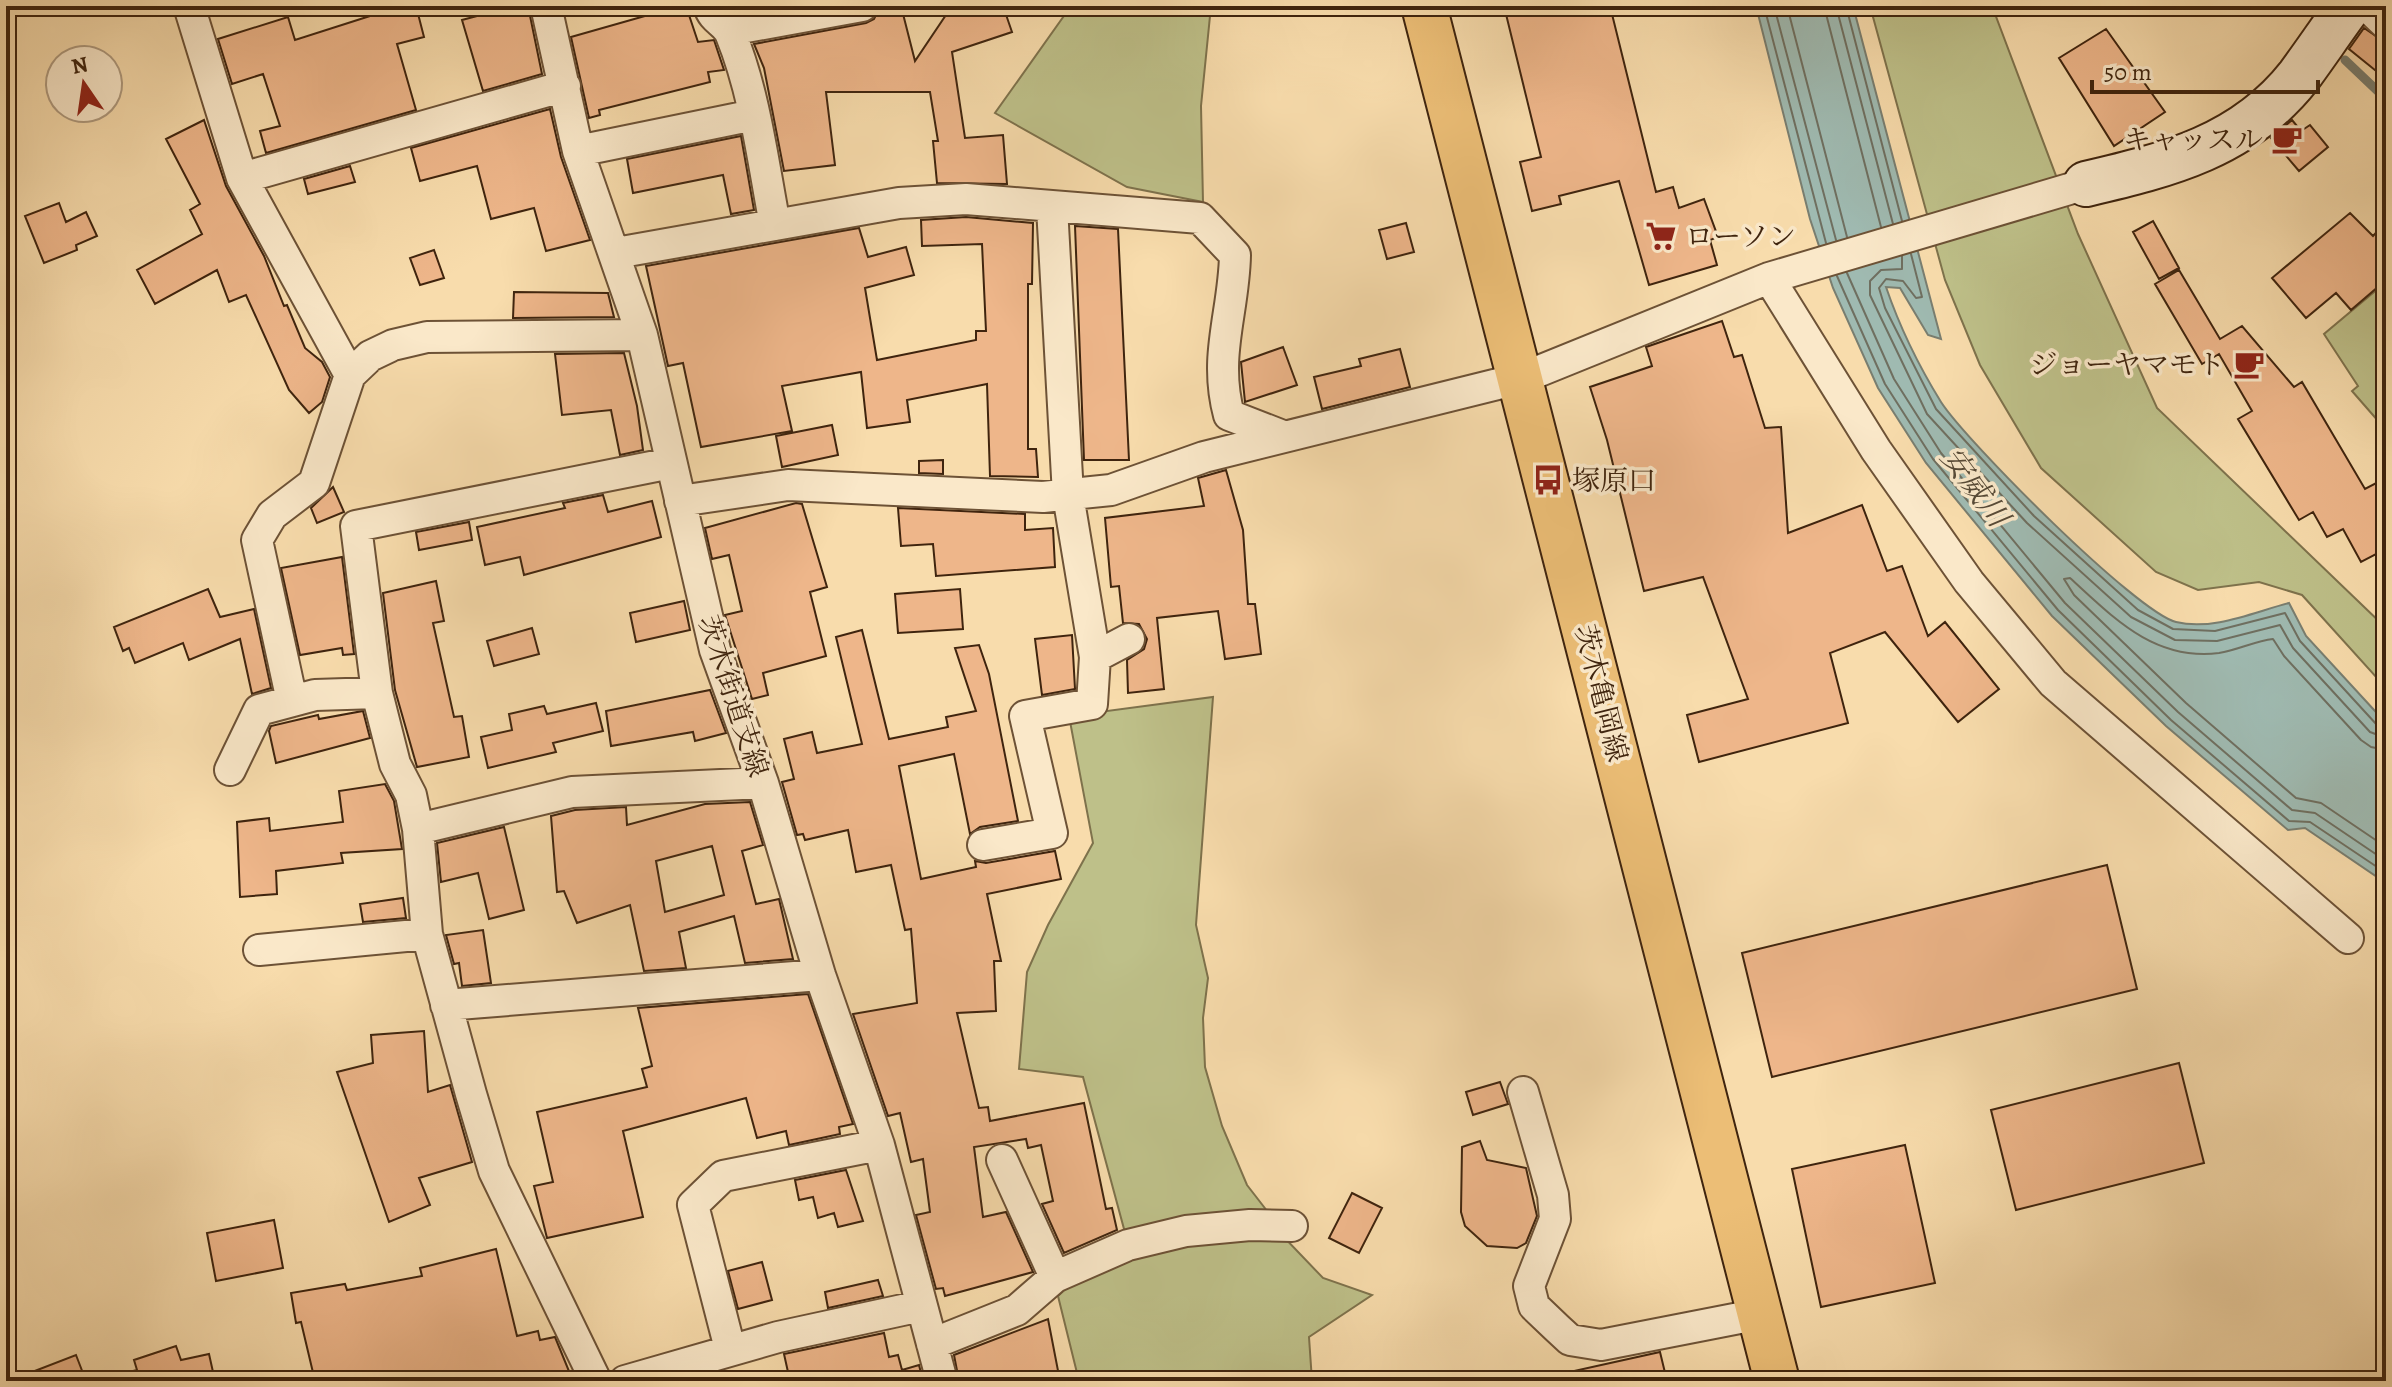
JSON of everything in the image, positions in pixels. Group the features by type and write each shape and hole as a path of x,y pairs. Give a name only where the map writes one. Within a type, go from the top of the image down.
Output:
{"main road":[{"name":"茨木亀岡線","path":"1424,6 1522,378 1777,1381"}],"street":[{"path":"189,6 242,178 350,375"},
{"name":"茨木街道支線","path":"546,6 578,151 642,335 715,650 763,783 820,975 879,1145 942,1381"},
{"path":"709,6 712,17 730,30 754,115 775,225"},
{"path":"730,30 862,6"},
{"path":"680,501 788,485 1068,495 1111,490 1204,457 1522,378 1769,278 2086,184 2165,166 2233,136 2276,102 2349,6"},
{"path":"2367,6 2386,24"},
{"path":"242,178 565,86"},
{"path":"578,151 754,115"},
{"path":"616,253 926,201 966,199 1200,218 1235,255 1223,335 1224,395 1229,415 1283,436"},
{"path":"983,845 1052,833 1025,716 1092,704 1095,657 1068,495 1052,207"},
{"path":"1769,278 1910,498 1969,582 2053,683 2348,938"},
{"path":"292,701 257,540 272,515 314,483 350,375 370,356 393,345 427,337 642,335"},
{"path":"596,1381 494,1171 446,1005 427,934 418,829 411,795 395,764 377,693 356,526 671,463"},
{"path":"1095,657 1129,639"},
{"path":"230,770 259,710 315,695 377,693"},
{"path":"418,829 572,792 763,783"},
{"path":"259,950 427,934"},
{"path":"446,1005 820,975"},
{"path":"1523,1092 1553,1195 1555,1219 1529,1286 1534,1306 1563,1334 1584,1345 1601,1345 1760,1314"},
{"path":"728,1341 693,1205 723,1176 879,1145"},
{"path":"1002,1160 1055,1277"},
{"path":"932,1344 1017,1310 1055,1277 1128,1245 1186,1231 1250,1225 1292,1226"},
{"path":"625,1381 778,1337 921,1306"}],"green space":[{"path":"1071,6 1211,6 1201,106 1203,202 1127,187 995,113"},
{"path":"1870,6 1992,6 2078,234 2157,408 2386,628 2386,688 2302,595 2259,582 2198,590 2156,572 2041,468 1980,365 1945,280"},
{"path":"2386,282 2386,430 2352,391 2358,386 2324,334"},
{"path":"1213,697 1196,925 1208,978 1203,1018 1205,1067 1222,1126 1247,1185 1271,1216 1127,1240 1083,1077 1019,1069 1027,972 1048,925 1093,843 1069,716"},
{"path":"1279,1232 1323,1278 1372,1295 1309,1337 1312,1381 1079,1381 1058,1296 1080,1277 1105,1263 1162,1246"}],"water":[{"name":"安威川","path":"1756,6 1853,6 1941,339 1928,335 1900,288 1886,287 1918,361 1941,402 1957,422 2053,523 2155,611 2176,622 2204,624 2289,603 2306,636 2386,723 2386,883 2305,828 2288,830 2166,726 2052,616 1926,463 1878,388 1833,288 1810,219"}],"building":[{"path":"416,6 424,37 397,44 416,110 266,153 260,131 280,126 263,74 232,84 218,39 288,17 295,40 370,16 369,9"},
{"path":"515,6 528,6 542,74 483,91 462,20"},
{"path":"686,6 698,42 714,40 724,70 708,72 710,82 599,110 600,115 589,118 571,37"},
{"path":"880,6 901,6 915,61 952,6 1003,6 1012,32 952,52 965,138 1003,135 1007,184 937,183 933,141 938,141 930,92 826,92 835,165 784,171 764,68 754,44 866,23 874,19"},
{"path":"1504,6 1610,6 1656,192 1673,187 1679,208 1704,199 1718,237 1710,240 1717,265 1649,285 1619,181 1559,196 1561,204 1532,211 1520,162 1541,157"},
{"path":"2364,28 2386,43 2386,79 2349,49"},
{"path":"2106,29 2165,112 2114,146 2059,58"},
{"path":"550,109 561,157 590,240 546,251 534,208 491,219 477,166 420,181 411,148"},
{"path":"204,120 226,186 264,256 284,306 287,305 305,348 322,362 330,377 322,402 309,413 289,390 246,295 229,302 217,270 155,304 137,270 202,234 190,210 200,204 166,139"},
{"path":"2292,120 2301,131 2310,125 2328,147 2299,171 2271,138"},
{"path":"741,136 754,210 731,214 723,175 633,193 627,159"},
{"path":"350,166 355,182 308,194 304,179"},
{"path":"59,203 66,222 86,212 97,236 76,245 77,250 44,263 25,216"},
{"path":"2350,213 2373,236 2386,222 2386,280 2351,310 2336,293 2306,318 2272,278"},
{"path":"966,217 1033,223 1032,284 1028,284 1028,449 1036,449 1038,477 990,476 987,384 907,400 910,422 867,428 861,372 782,386 792,431 701,447 683,363 668,366 646,266 859,228 868,257 906,247 914,275 865,288 877,360 976,340 976,331 986,331 982,244 922,246 921,220"},
{"path":"2153,221 2179,268 2159,279 2133,232"},
{"path":"1406,223 1414,252 1387,259 1379,230"},
{"path":"1075,226 1118,229 1129,460 1084,460"},
{"path":"434,250 444,278 420,285 410,258"},
{"path":"2179,270 2220,339 2242,326 2294,387 2302,382 2365,489 2386,478 2386,549 2361,562 2343,529 2327,537 2313,512 2299,520 2238,419 2252,411 2219,354 2202,364 2155,284"},
{"path":"514,292 608,293 614,317 513,318"},
{"path":"1722,321 1734,357 1742,355 1765,428 1781,427 1788,533 1862,505 1887,571 1902,566 1928,636 1945,622 1999,689 1958,722 1885,632 1830,653 1848,723 1699,762 1687,715 1748,699 1703,577 1644,591 1607,440 1590,387 1652,366 1646,347"},
{"path":"1283,347 1297,385 1245,402 1241,362"},
{"path":"1400,349 1410,387 1322,409 1314,377 1361,366 1359,359"},
{"path":"624,353 637,406 643,450 620,455 611,410 562,415 555,354"},
{"path":"832,425 838,455 782,467 776,436"},
{"path":"943,460 943,474 919,473 919,461"},
{"path":"1226,470 1243,530 1248,604 1255,604 1261,654 1225,659 1218,611 1157,618 1164,689 1128,693 1127,660 1144,649 1147,639 1139,624 1123,623 1119,586 1111,587 1105,518 1204,506 1198,478"},
{"path":"333,487 344,512 317,523 311,508"},
{"path":"603,495 608,512 652,501 661,537 524,575 520,557 485,565 477,527 565,508 563,503"},
{"path":"796,503 802,504 827,587 810,592 826,656 763,673 768,695 752,699 725,615 742,611 729,555 712,559 705,528"},
{"path":"898,508 1025,514 1025,530 1053,528 1055,567 936,576 933,544 901,546"},
{"path":"469,522 472,540 419,550 416,532"},
{"path":"342,557 354,654 343,655 342,648 300,655 281,568"},
{"path":"436,581 444,621 433,623 454,717 462,716 469,757 417,767 395,690 383,593"},
{"path":"208,589 220,617 254,609 271,688 252,694 240,639 189,660 183,643 135,663 129,648 123,651 114,627"},
{"path":"960,589 963,629 898,633 895,594"},
{"path":"684,601 690,630 636,642 630,613"},
{"path":"532,628 539,654 494,666 487,641"},
{"path":"862,630 889,739 948,727 946,717 976,711 955,648 979,645 989,674 1018,821 980,827 970,834 954,754 899,766 921,879 976,867 975,861 986,863 1055,851 1061,879 987,894 1001,961 994,961 996,1011 957,1013 979,1108 988,1107 990,1121 1084,1103 1106,1209 1112,1208 1117,1230 1064,1253 1042,1204 1053,1201 1041,1145 1028,1148 1026,1139 974,1147 983,1217 1006,1212 1033,1272 945,1296 943,1288 936,1289 916,1215 930,1212 923,1159 911,1162 900,1113 888,1116 853,1014 917,1003 911,929 905,930 891,865 856,872 848,830 805,840 803,834 797,835 782,782 794,779 784,739 812,732 817,753 862,744 836,637"},
{"path":"1072,635 1075,689 1042,695 1035,639"},
{"path":"710,690 726,733 695,741 693,732 611,746 606,711"},
{"path":"596,703 603,731 553,743 556,752 488,768 481,737 512,730 509,714 544,706 547,714"},
{"path":"363,711 370,738 276,763 269,731 271,726 318,715 319,719"},
{"path":"385,784 394,801 402,849 341,853 343,863 276,871 277,894 240,897 237,822 269,818 270,831 343,822 339,791"},
{"path":"750,802 763,845 742,851 756,904 779,899 793,959 745,963 734,916 679,932 686,968 644,971 630,905 577,923 564,891 557,892 551,816 575,810 626,807 627,825 705,804","holes":["712,846 724,895 665,912 656,861"]},
{"path":"504,827 524,910 489,919 478,873 441,882 437,843"},
{"path":"2107,865 2137,989 1772,1077 1742,953"},
{"path":"403,898 406,918 363,922 360,904"},
{"path":"483,930 491,983 462,986 459,963 454,964 446,935"},
{"path":"808,994 853,1124 839,1127 840,1134 789,1145 786,1131 757,1138 746,1098 623,1131 643,1217 547,1238 534,1186 553,1182 537,1112 647,1087 642,1069 652,1066 638,1008"},
{"path":"424,1031 428,1092 450,1085 472,1162 419,1178 430,1205 389,1222 337,1072 373,1063 371,1035"},
{"path":"2179,1063 2204,1163 2016,1210 1991,1110"},
{"path":"1500,1082 1508,1104 1473,1115 1466,1092"},
{"path":"1480,1141 1487,1160 1526,1168 1537,1216 1526,1243 1517,1248 1487,1246 1465,1226 1461,1212 1462,1147"},
{"path":"1905,1145 1935,1283 1821,1307 1792,1169"},
{"path":"846,1170 863,1221 838,1227 834,1213 818,1218 813,1197 799,1200 795,1180"},
{"path":"1352,1193 1382,1208 1359,1253 1329,1238"},
{"path":"274,1220 283,1268 216,1281 207,1233"},
{"path":"496,1249 517,1336 538,1331 540,1340 555,1337 573,1381 315,1381 301,1322 296,1323 291,1293 345,1284 347,1290 422,1276 420,1268"},
{"path":"762,1262 772,1300 738,1309 728,1271"},
{"path":"878,1280 883,1296 828,1308 825,1292"},
{"path":"1048,1319 1060,1381 959,1381 954,1355"},
{"path":"884,1333 889,1357 898,1355 902,1370 919,1365 923,1381 819,1381 818,1376 790,1381 784,1354"},
{"path":"176,1346 181,1360 209,1354 215,1381 134,1381 133,1371 137,1370 134,1360"},
{"path":"1660,1352 1667,1381 1575,1381 1574,1371"},
{"path":"76,1355 86,1381 14,1381 14,1379"}],"waterway":[{"path":"2345,60 2386,99"}],"place":[{"name":"キャッスル","path":"2287,139"},
{"name":"ローソン","path":"1661,236"},
{"name":"ジョーヤマモト","path":"2249,364"},
{"name":"塚原口","path":"1548,480"}]}
